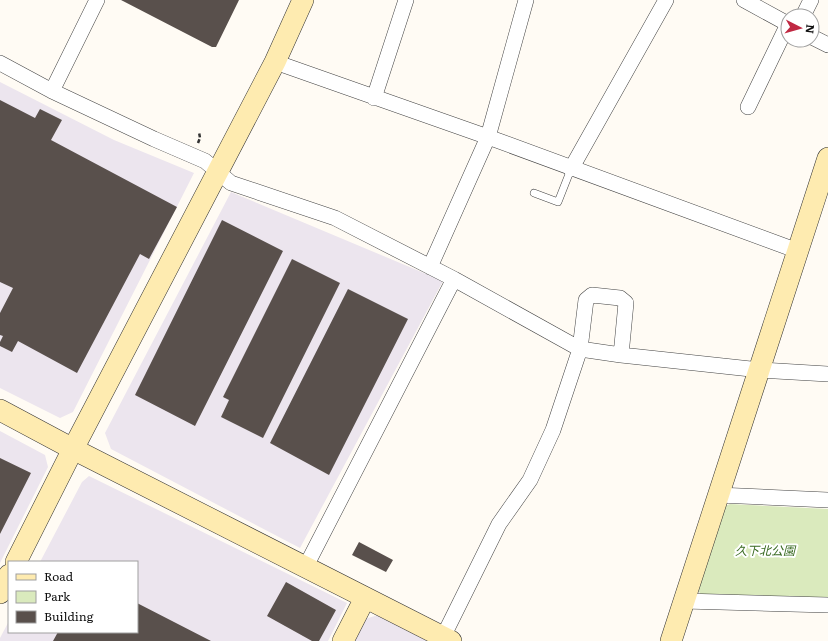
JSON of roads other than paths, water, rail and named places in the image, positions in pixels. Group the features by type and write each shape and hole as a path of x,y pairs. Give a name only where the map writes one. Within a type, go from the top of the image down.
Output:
{"street":[{"path":"52,91 97,0"},
{"path":"17,561 73,449 275,62 303,0"},
{"path":"374,98 406,0"},
{"path":"430,267 488,137 526,0"},
{"path":"571,169 666,0"},
{"path":"744,0 788,24 748,107"},
{"path":"275,62 488,137 571,169 798,251"},
{"path":"0,63 52,91 205,161 231,183 335,218 454,279 580,349 621,356 760,370 828,374"},
{"path":"671,641 828,158"},
{"path":"305,568 454,279"},
{"path":"0,410 305,568 447,639 499,524 530,480 553,430 580,349 586,300 592,295 620,298 626,303 621,356"},
{"path":"718,495 828,500"},
{"path":"0,593 8,577"},
{"path":"343,641 365,598"},
{"path":"684,602 828,605"}],"lane":[{"path":"534,193 558,202 571,169"}],"park label":[{"name":"久下北公園","path":"765,551"}]}
